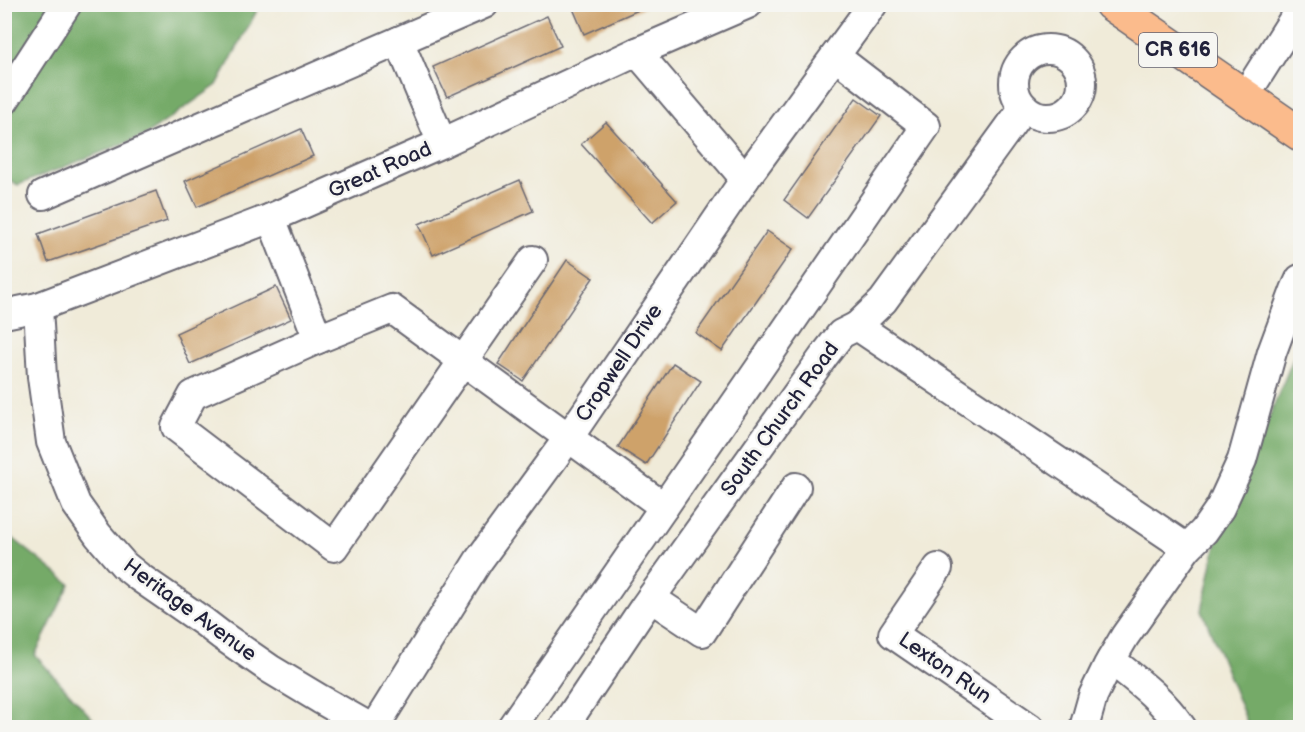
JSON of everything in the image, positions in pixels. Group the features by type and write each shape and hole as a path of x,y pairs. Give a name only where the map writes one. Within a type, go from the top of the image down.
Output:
{"main road":[{"name":"CR 616","path":"1121,7 1300,134"}],"street":[{"path":"4,101 68,4"},
{"path":"43,195 484,4"},
{"name":"Great Road","path":"4,314 38,307 271,218 748,4"},
{"name":"Cropwell Drive","path":"372,728 473,569 569,437 745,179 873,4"},
{"path":"1245,96 1300,9"},
{"path":"399,41 442,143"},
{"path":"637,52 745,179"},
{"path":"511,728 926,126 835,56"},
{"path":"857,326 883,300 1024,107"},
{"path":"271,218 318,339"},
{"path":"533,260 463,362 334,547 176,427 193,395 318,339 392,309 463,362 664,507"},
{"path":"1084,728 1093,696 1125,636 1187,548 1204,531 1220,508 1242,460 1272,352 1300,279"},
{"name":"Heritage Avenue","path":"38,307 42,376 51,442 76,504 98,536 139,577 221,635 270,669 372,728"},
{"name":"South Church Road","path":"563,728 651,598 841,334 857,326 1187,548"},
{"path":"651,598 702,632 796,487"},
{"name":"Lexton Run","path":"938,568 892,634 1030,728"},
{"path":"1111,660 1155,695 1182,728"}],"green space":[{"path":"5,5 260,5 217,85 146,135 18,185 5,178"},
{"path":"1300,342 1300,727 1249,727 1202,610 1215,548"},
{"path":"5,532 70,584 35,655 100,727 5,727"}],"building":[{"path":"576,4 652,4 584,34 572,6"},
{"path":"547,16 561,46 447,97 433,67"},
{"path":"856,98 881,116 808,218 784,200"},
{"path":"606,122 677,201 652,223 581,144"},
{"path":"301,129 313,156 197,207 185,181"},
{"path":"520,180 533,211 433,255 419,224"},
{"path":"156,191 167,221 48,262 38,234"},
{"path":"767,231 793,249 722,351 696,333"},
{"path":"567,260 593,278 523,381 498,364"},
{"path":"276,287 291,319 190,364 176,333"},
{"path":"673,363 701,381 646,465 618,447"}]}
